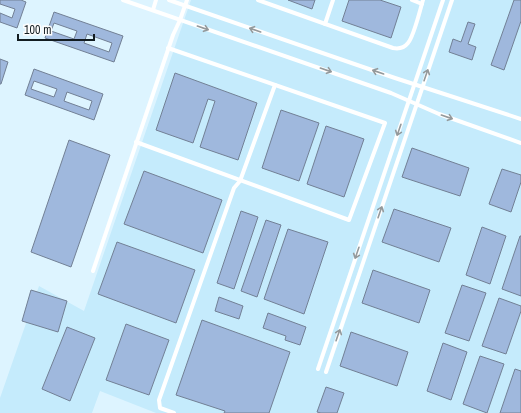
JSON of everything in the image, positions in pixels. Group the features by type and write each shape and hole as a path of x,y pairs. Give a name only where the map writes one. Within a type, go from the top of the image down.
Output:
{"street":[{"path":"123,0 390,93 438,114 521,143"},
{"path":"153,10 156,0"},
{"path":"169,0 414,85 521,119"},
{"path":"93,271 168,48 187,0"},
{"path":"259,0 393,48 400,48 406,45 409,41 423,2 412,0"},
{"path":"325,24 333,0"},
{"path":"318,369 443,0"},
{"path":"326,372 452,0"},
{"path":"136,142 349,220 385,123 168,48"},
{"path":"174,413 160,408 159,400 234,188 240,181 275,85"}],"shaded area":[{"path":"191,0 521,0 521,413 156,413 100,391 92,413 0,413 0,398 39,286 84,311"}],"building":[{"path":"0,0 21,0 26,2 17,28 0,22 0,13 12,18 15,9 0,4"},
{"path":"288,0 315,0 312,9"},
{"path":"349,0 380,0 401,7 391,38 342,21"},
{"path":"514,0 521,0 521,21 504,70 491,65"},
{"path":"54,12 123,36 114,62 45,38","holes":["54,23 77,31 74,39 51,31","87,34 112,43 109,52 84,43"]},
{"path":"468,22 475,24 468,44 476,47 472,60 449,52 453,39 461,42"},
{"path":"0,59 8,62 1,84 0,84"},
{"path":"34,69 103,94 94,120 25,95","holes":["34,81 57,89 54,97 31,89","67,92 92,101 89,110 64,101"]},
{"path":"175,73 257,103 238,160 200,147 215,101 208,99 193,143 156,130"},
{"path":"281,110 319,123 299,181 262,168"},
{"path":"326,126 364,139 344,197 307,184"},
{"path":"69,140 110,155 71,267 31,252"},
{"path":"412,148 469,168 460,196 402,177"},
{"path":"502,169 521,175 521,182 511,212 489,204"},
{"path":"144,171 222,200 203,253 124,224"},
{"path":"394,209 451,228 439,262 382,242"},
{"path":"241,211 258,217 234,289 217,283"},
{"path":"266,220 281,225 257,297 241,291"},
{"path":"482,227 506,236 490,284 466,275"},
{"path":"288,229 328,242 304,314 264,299"},
{"path":"521,236 521,296 502,289"},
{"path":"117,242 195,270 176,323 98,294"},
{"path":"373,270 430,290 419,323 362,303"},
{"path":"462,285 486,293 469,341 445,333"},
{"path":"31,290 67,301 58,332 22,321"},
{"path":"219,297 243,306 239,319 215,311"},
{"path":"499,298 521,306 521,311 506,354 482,346"},
{"path":"268,313 306,327 300,345 285,340 286,336 263,328"},
{"path":"202,320 290,352 269,413 224,413 225,411 176,395"},
{"path":"126,324 169,340 149,395 106,380"},
{"path":"67,327 95,338 70,401 42,389"},
{"path":"351,332 408,352 397,386 340,366"},
{"path":"443,343 467,352 451,400 427,391"},
{"path":"480,356 504,364 487,413 463,404"},
{"path":"515,369 521,371 521,413 500,413"},
{"path":"326,387 344,393 337,413 317,412"}]}
